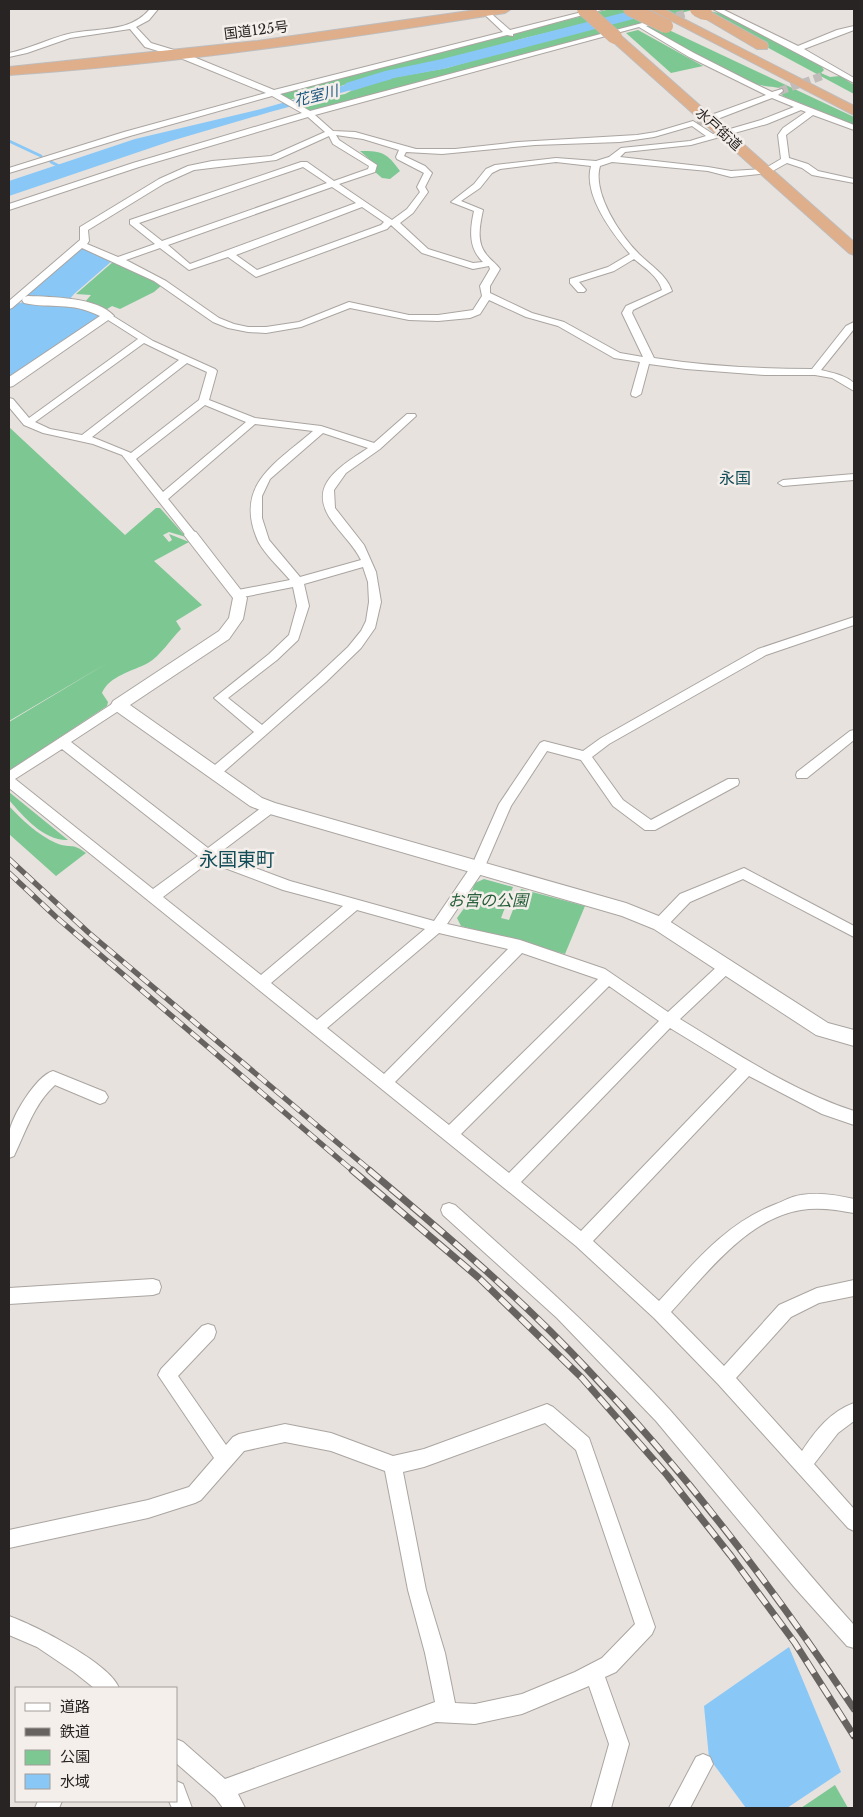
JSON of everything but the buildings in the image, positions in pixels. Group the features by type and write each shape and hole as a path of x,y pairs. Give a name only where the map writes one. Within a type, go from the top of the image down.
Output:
{"highway":[{"name":"国道125号","path":"9,70 174,53 469,9"},
{"name":"国道125号","path":"174,53 271,44 505,9"},
{"name":"水戸街道","path":"584,9 718,135 766,171 854,250"},
{"path":"630,9 686,13 854,102"},
{"path":"655,9 686,13 777,55"},
{"path":"686,13 854,112"},
{"path":"9,60 127,51 149,56"},
{"name":"国道125号","path":"9,66 149,56"},
{"path":"9,76 127,66 149,56"},
{"path":"802,70 854,98"}],"street":[{"path":"9,55 29,51 69,36 118,31 145,19 154,9"},
{"path":"9,171 127,134 601,9"},
{"path":"486,12 509,33"},
{"path":"9,207 136,165 307,113 686,13 798,49 854,81"},
{"path":"640,25 705,62 776,93 800,108 854,128"},
{"path":"118,260 372,170 373,165 336,142 331,133 307,113 274,94 174,53 158,49 142,40 132,26"},
{"path":"798,49 820,41 834,33 854,28"},
{"path":"820,41 830,43 845,39"},
{"path":"825,74 839,72"},
{"path":"717,116 764,100 776,93"},
{"path":"607,140 621,150 691,143 800,108"},
{"path":"785,159 782,135 786,130 812,112"},
{"path":"10,304 85,241 83,229 102,219 143,190 192,168 274,158 311,140 331,133 372,137 404,148 455,152 536,152 607,140 653,135 695,122 718,135"},
{"path":"230,254 256,274 384,227 410,211 424,192 421,187 428,173 400,157 404,148"},
{"path":"80,245 118,260 169,286 190,304 218,321 252,330 304,324 327,316 349,305 386,316 422,320 470,316 477,312 487,295 485,286 495,269 492,263 482,255 474,233 479,210 455,202 477,186 489,171 536,152 572,161 596,164 612,159 621,153 621,150"},
{"path":"612,159 708,169 731,174 772,170 785,159"},
{"path":"785,159 805,166 815,173 854,181"},
{"path":"362,204 230,254 189,267 133,222 304,164 392,222 425,251 472,266 492,263"},
{"path":"596,164 593,173 594,190 612,224 635,255 656,273 666,286 667,291 629,308 627,312 647,361 636,394"},
{"path":"581,290 574,280 611,269 635,255"},
{"path":"487,295 529,315 561,324 617,356 647,361 765,372 814,372 836,376 848,382 854,388"},
{"path":"10,304 28,300 79,302 94,308 144,339 185,360 212,371 204,401 131,458"},
{"path":"9,383 108,316"},
{"path":"814,372 849,328 854,325"},
{"path":"28,423 144,339"},
{"path":"83,439 185,360"},
{"path":"9,401 28,423 47,431 115,447 126,452 240,598 236,619 224,635 9,777"},
{"path":"204,401 253,421 321,429 376,447"},
{"path":"214,773 306,696 364,636 372,621 375,603 374,580 359,546 331,514 326,496 333,480 345,467 376,447 411,416"},
{"path":"161,498 253,421"},
{"path":"262,732 220,698 273,657 294,637 303,606 298,582 264,541 257,518 257,496 265,478 321,429"},
{"path":"783,483 854,477"},
{"path":"238,594 298,582 366,562"},
{"path":"585,756 613,736 762,652 854,621"},
{"path":"119,705 256,802 270,808 626,910 660,924 823,1029 854,1038"},
{"path":"802,775 854,734"},
{"path":"62,742 208,856 288,886 437,927 520,946 600,972 670,1020 748,1067 827,1109 854,1118"},
{"path":"317,1028 437,927 478,867 505,804 544,746 585,756 618,804 650,826 733,782"},
{"path":"9,781 582,1241 660,1312 724,1378 854,1522"},
{"path":"154,897 270,808"},
{"path":"660,924 685,898 744,873 854,932"},
{"path":"262,983 354,905"},
{"path":"385,1082 520,946"},
{"path":"510,1183 670,1020 727,966"},
{"path":"450,1135 608,978"},
{"path":"582,1241 748,1067"},
{"path":"9,1151 16,1132 42,1086 53,1077 100,1097"},
{"path":"660,1312 718,1250 744,1227 777,1210 804,1202 837,1203 854,1206"},
{"path":"449,1210 563,1312 662,1415 802,1582 854,1639"},
{"path":"9,1296 153,1287"},
{"path":"724,1378 785,1311 817,1296 854,1288"},
{"path":"208,1332 167,1374 225,1459"},
{"path":"803,1464 833,1427 846,1414 854,1412"},
{"path":"9,1538 148,1509 195,1494 239,1443 285,1433 331,1442 392,1465 424,1458 547,1413 583,1444 645,1627 609,1665 522,1704 475,1714 436,1712 222,1790"},
{"path":"392,1465 417,1590 435,1654 447,1712"},
{"path":"9,1625 44,1640 81,1664 108,1687"},
{"path":"594,1673 619,1744 601,1808"},
{"path":"178,1751 222,1790 234,1808"},
{"path":"679,1808 703,1764"}],"green space":[{"path":"610,9 647,9 525,38 439,62 369,77 306,97 307,95 289,100 279,94"},
{"path":"661,9 696,9 308,112 296,105 305,101 345,94 368,82 447,68 536,41 544,41 557,35"},
{"path":"705,11 730,17 781,43 822,67 824,70 821,73 830,77 840,76 854,85 854,94 750,38"},
{"path":"654,23 854,117 854,125 783,96 781,93 787,91 783,89 758,85 714,64 649,29 649,26"},
{"path":"638,30 703,66 671,73 626,33"},
{"path":"360,151 384,154 392,160 400,171 390,179 382,178 374,171 376,165"},
{"path":"114,261 162,285 154,292 120,309 112,306 104,311 84,303 91,295 76,294"},
{"path":"9,427 125,535 156,508 160,508 186,537 169,532 163,535 169,542 172,540 169,534 189,542 154,561 202,605 176,621 181,629 152,660 116,678 105,687 102,693 108,702 107,706 9,771 9,722 109,662 9,721"},
{"path":"9,792 68,840 51,837 35,827 9,800"},
{"path":"9,806 43,836 56,843 77,848 86,853 56,876 9,834"},
{"name":"お宮の公園","path":"484,879 513,887 501,918 509,920 521,889 585,906 565,954 461,926 457,918 465,907 475,883"},
{"path":"835,1785 848,1808 801,1808"}],"water":[{"path":"387,73 392,79 171,141 9,196 9,181 135,139 261,109"},
{"path":"81,246 112,261 69,300 29,298 17,301"},
{"path":"27,301 69,303 106,316 9,381 9,309 13,305"},
{"path":"789,1647 841,1772 787,1808 746,1808 709,1758 704,1706"}],"waterway":[{"name":"花室川","path":"352,86 391,74 443,64 655,9"},
{"path":"9,141 41,156"},
{"path":"51,162 61,167"}],"tunnel":[{"path":"665,19 687,13"},
{"path":"780,91 825,75"},
{"path":"697,122 717,116"}],"railway":[{"path":"9,859 89,933 371,1171"},
{"path":"9,873 56,917 353,1171"},
{"path":"352,1170 479,1278 582,1378 667,1475 731,1556 795,1643 854,1736"},
{"path":"369,1170 510,1292 626,1410 729,1534 793,1620 854,1709"}],"district":[{"name":"永国","path":"735,478"},
{"name":"永国東町","path":"237,859"}]}
